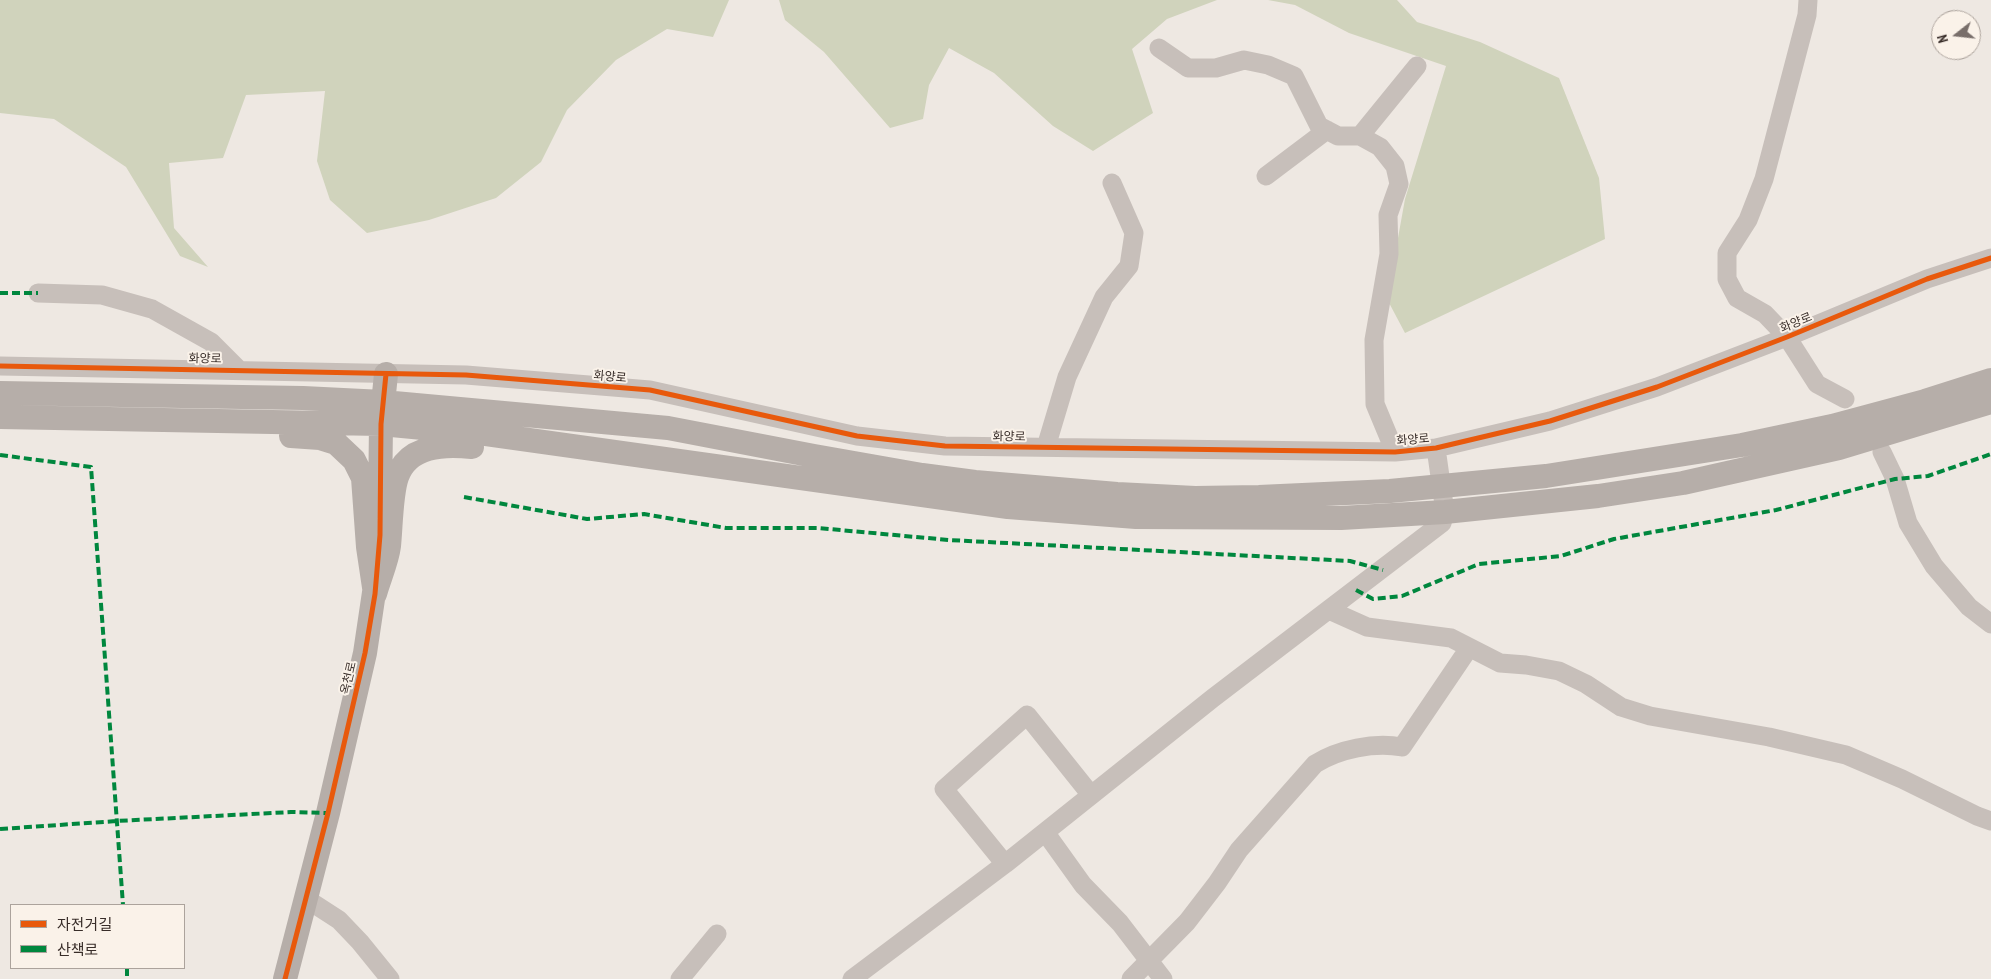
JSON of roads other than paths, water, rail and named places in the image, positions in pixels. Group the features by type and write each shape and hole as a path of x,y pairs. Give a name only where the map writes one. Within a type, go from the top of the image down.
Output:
{"main road":[{"name":"옥천로","path":"285,979 328,813 360,672 375,594 380,535 382,413 386,374"},
{"path":"0,417 96,418 382,413 668,428 922,475 975,482 1117,494 1196,498 1259,497 1353,493 1546,476 1742,445 1832,426 1925,402 1991,380"},
{"path":"0,393 303,398 486,434 1008,507 1136,517 1341,518 1445,512 1598,496 1683,483 1839,448 1991,402"},
{"path":"96,418 159,434 303,436 320,438 336,443 354,460 363,478 368,547 375,594"},
{"path":"375,594 388,549 396,478 404,464 417,453 447,444 596,459 619,453"}],"street":[{"path":"1808,0 1807,15 1764,179 1748,220 1726,253 1727,279 1737,298 1765,314 1788,337 1817,384 1845,399"},
{"path":"1160,48 1188,68 1216,68 1244,60 1268,65 1294,76 1320,126 1338,136 1360,136 1380,147 1395,166 1399,184 1388,214 1389,254 1374,340 1375,404 1395,452"},
{"path":"1360,136 1416,66"},
{"path":"1266,176 1327,130"},
{"path":"1046,447 1071,368 1104,297 1129,266 1134,234 1112,182"},
{"name":"화양로","path":"0,366 238,369 466,375 650,390 857,436 945,446 1395,452 1436,448 1550,421 1657,386 1788,337 1927,279 1991,258"},
{"path":"38,293 102,295 152,309 211,342 238,369"},
{"path":"852,979 874,973 1004,864 1213,698 1442,523 1445,512 1436,448"},
{"path":"1882,452 1895,479 1908,523 1934,566 1969,607 1991,624"},
{"path":"1329,610 1367,626 1451,638 1500,663 1526,665 1559,671 1586,684 1621,707 1650,716 1769,737 1846,755 1991,821"},
{"path":"1131,979 1187,922 1239,850 1315,764 1328,755 1368,746 1387,744 1402,747 1469,648"},
{"path":"1004,864 944,790 1027,715 1091,795"},
{"path":"1045,832 1083,885 1120,923 1163,979"},
{"path":"305,898 338,920 360,942 390,979"},
{"path":"680,979 717,934"}]}
